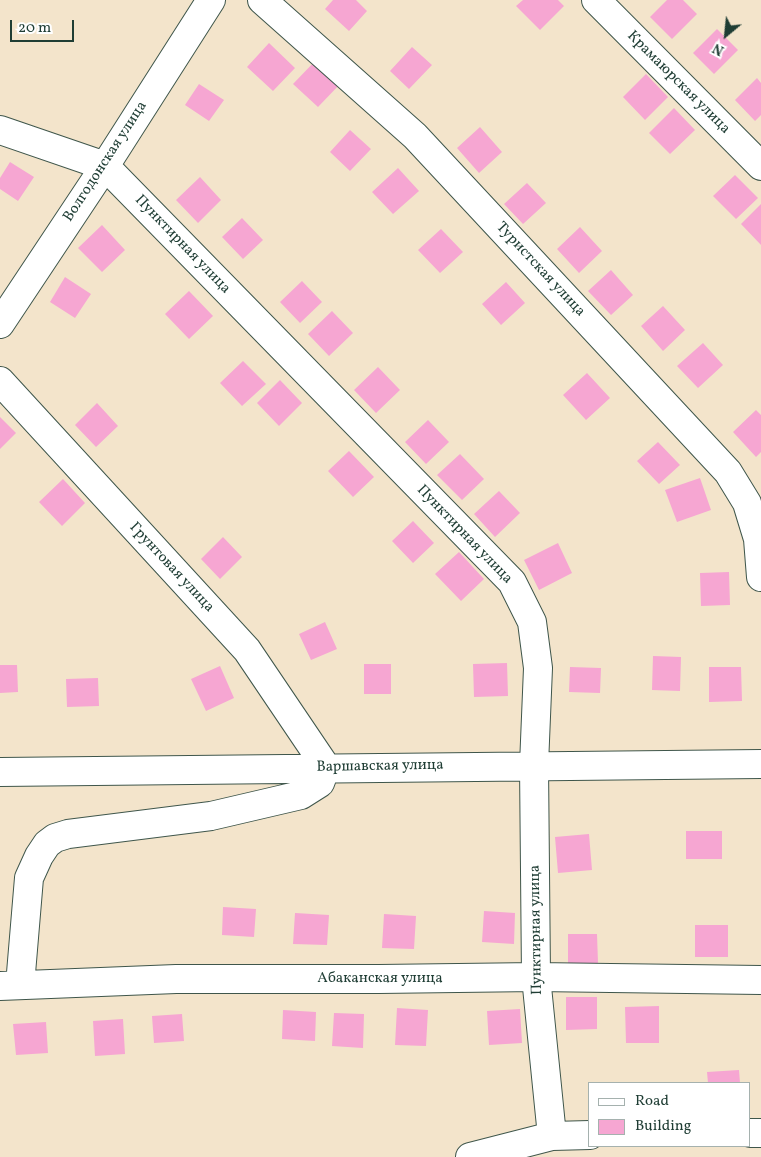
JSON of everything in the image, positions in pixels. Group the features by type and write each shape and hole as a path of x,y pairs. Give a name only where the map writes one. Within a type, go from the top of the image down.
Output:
{"street":[{"name":"Волгодонская улица","path":"0,324 105,166 211,0"},
{"name":"Туристская улица","path":"262,0 415,136 728,472 747,503 758,539 761,578"},
{"name":"Крамаюрская улица","path":"596,0 761,166"},
{"name":"Пунктирная улица","path":"0,130 105,166 512,582 532,622 538,668 534,765 536,977 552,1136"},
{"name":"Грунтовая улица","path":"0,381 247,650 326,768"},
{"name":"Варшавская улица","path":"0,772 761,764"},
{"path":"10,986 29,878 39,856 47,844 55,838 68,834 211,816 301,795 320,783 326,768"},
{"name":"Абаканская улица","path":"10,986 176,979 379,980 536,977 761,980"},
{"path":"470,1157 552,1136 588,1135"}],"building":[{"path":"333,0 356,0 367,11 349,31 325,9"},
{"path":"523,0 558,0 564,6 540,30 516,6"},
{"path":"667,0 683,0 697,14 672,39 650,17"},
{"path":"717,29 738,50 714,74 693,53"},
{"path":"269,43 295,68 273,91 247,67"},
{"path":"412,47 432,65 409,89 390,71"},
{"path":"317,59 342,82 318,107 293,84"},
{"path":"646,74 668,97 645,120 623,97"},
{"path":"757,78 761,83 761,115 755,121 735,100"},
{"path":"199,84 224,100 209,121 185,105"},
{"path":"674,108 695,130 670,154 649,133"},
{"path":"480,127 502,152 479,173 457,148"},
{"path":"350,130 371,149 350,171 330,152"},
{"path":"10,162 34,177 18,201 0,189 0,178"},
{"path":"398,168 419,191 393,214 372,192"},
{"path":"735,175 758,198 736,219 713,196"},
{"path":"200,177 221,200 198,223 176,200"},
{"path":"527,183 546,203 523,224 504,204"},
{"path":"761,204 761,245 741,224"},
{"path":"242,218 263,240 243,259 222,237"},
{"path":"102,225 125,250 102,272 78,248"},
{"path":"580,227 602,251 579,273 557,249"},
{"path":"441,229 463,252 440,273 418,250"},
{"path":"611,270 633,295 611,315 588,291"},
{"path":"65,277 91,294 75,318 50,302"},
{"path":"302,281 322,302 300,323 280,302"},
{"path":"506,282 525,303 501,325 482,304"},
{"path":"189,291 213,316 189,339 165,314"},
{"path":"663,306 685,330 663,351 641,326"},
{"path":"332,311 353,333 329,356 308,334"},
{"path":"703,343 723,365 698,388 677,366"},
{"path":"243,361 266,384 242,406 220,383"},
{"path":"378,367 400,390 376,413 354,390"},
{"path":"587,373 610,398 586,420 563,395"},
{"path":"280,380 302,403 279,426 257,403"},
{"path":"97,403 118,426 96,447 75,425"},
{"path":"756,410 761,415 761,452 756,457 733,432"},
{"path":"0,417 16,433 0,449"},
{"path":"428,420 449,442 426,464 405,442"},
{"path":"658,442 680,465 659,484 637,461"},
{"path":"349,451 374,477 353,497 328,471"},
{"path":"460,454 484,479 462,500 437,475"},
{"path":"700,478 711,510 677,522 665,490"},
{"path":"63,479 85,503 62,526 39,502"},
{"path":"499,491 520,513 495,537 474,514"},
{"path":"413,521 434,543 413,563 392,541"},
{"path":"223,537 242,557 220,579 201,559"},
{"path":"558,543 572,573 539,590 524,560"},
{"path":"459,552 484,579 461,601 435,574"},
{"path":"729,572 730,605 701,606 700,573"},
{"path":"325,622 337,649 311,660 299,634"},
{"path":"653,656 681,657 680,691 652,690"},
{"path":"507,663 508,696 474,697 473,664"},
{"path":"364,664 391,664 391,694 364,694"},
{"path":"0,665 17,665 18,692 0,693"},
{"path":"220,666 234,698 206,711 191,679"},
{"path":"570,667 601,668 600,693 569,692"},
{"path":"709,667 741,667 742,701 709,702"},
{"path":"98,678 99,706 67,707 66,679"},
{"path":"686,831 722,831 722,859 686,859"},
{"path":"589,834 592,870 558,873 555,837"},
{"path":"223,907 256,909 254,937 222,935"},
{"path":"484,911 515,913 514,944 482,942"},
{"path":"295,913 329,915 327,945 293,944"},
{"path":"384,914 416,916 414,949 382,948"},
{"path":"695,925 728,925 728,957 695,957"},
{"path":"568,934 597,934 598,963 568,963"},
{"path":"566,997 597,997 597,1029 566,1030"},
{"path":"659,1006 659,1043 626,1043 625,1007"},
{"path":"397,1008 428,1010 426,1046 395,1045"},
{"path":"520,1009 522,1043 489,1045 487,1011"},
{"path":"283,1010 316,1012 315,1041 282,1039"},
{"path":"334,1013 364,1014 363,1048 332,1046"},
{"path":"182,1014 184,1041 154,1043 152,1016"},
{"path":"123,1019 125,1054 95,1056 93,1021"},
{"path":"46,1022 48,1053 16,1055 13,1024"},
{"path":"739,1070 740,1082 708,1082 707,1072"}]}
